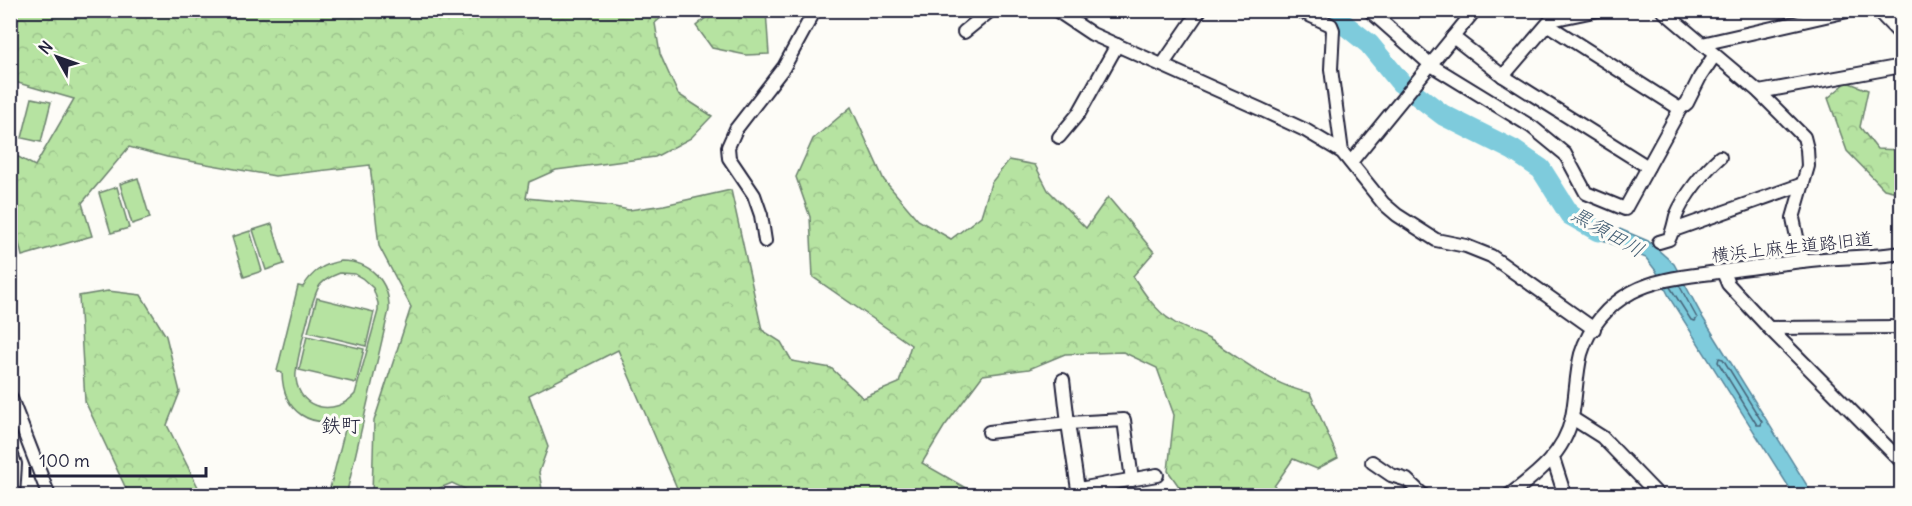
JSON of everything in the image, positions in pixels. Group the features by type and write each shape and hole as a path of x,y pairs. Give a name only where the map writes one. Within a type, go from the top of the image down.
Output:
{"street":[{"path":"765,241 761,215 754,195 729,158 728,147 736,129 784,67 815,10"},
{"path":"964,33 991,10"},
{"path":"1056,10 1092,34 1163,64 1305,130 1342,152 1388,209 1436,240 1466,246 1491,256 1594,329 1581,354 1568,433 1552,458 1531,479 1508,495"},
{"path":"1163,64 1200,10"},
{"path":"1298,10 1331,25 1333,30 1330,69 1342,152"},
{"path":"1369,10 1429,67 1532,127 1565,154 1586,193 1624,209 1680,109 1687,104 1700,77 1714,56"},
{"path":"1351,162 1475,10"},
{"path":"1503,76 1551,20 1599,10"},
{"path":"1662,10 1759,92 1804,137 1808,165 1793,218 1802,261"},
{"path":"1702,44 1851,10"},
{"path":"1877,10 1902,36"},
{"path":"1548,25 1680,109"},
{"path":"1453,37 1503,76 1648,167"},
{"path":"1059,137 1079,113 1117,45"},
{"path":"1759,92 1902,66"},
{"path":"1659,242 1669,239 1674,230 1677,215 1703,171 1720,157"},
{"path":"1674,230 1803,184"},
{"name":"横浜上麻生道路旧道","path":"1594,329 1601,316 1615,303 1633,291 1655,283 1687,276 1802,261 1902,254"},
{"path":"1723,272 1728,284 1769,328 1902,462"},
{"path":"1769,328 1902,327"},
{"path":"1063,380 1079,492 1157,475"},
{"path":"11,400 49,495"},
{"path":"1572,418 1602,437 1659,495"},
{"path":"989,432 1068,423 1124,420 1132,480"},
{"path":"10,450 15,464 13,495"},
{"path":"1552,458 1565,495"},
{"path":"1372,462 1391,475 1407,480 1424,495"}],"green space":[{"path":"11,10 669,11 655,23 660,54 678,94 712,116 691,138 655,157 556,170 529,182 526,198 629,210 664,205 731,190 762,330 781,342 792,361 831,368 863,398 899,383 911,345 813,277 810,217 796,177 813,139 851,107 884,180 918,220 951,239 981,216 991,183 1009,160 1035,165 1048,190 1086,228 1108,197 1154,252 1133,276 1155,306 1176,324 1209,339 1270,378 1310,393 1338,458 1317,469 1293,459 1268,495 1185,495 1168,471 1174,415 1157,368 1123,352 1065,354 1029,369 983,375 944,427 922,463 978,495 680,495 618,350 529,395 548,447 539,472 543,495 478,495 452,483 430,492 430,495 372,495 374,421 411,307 379,246 370,165 275,176 167,157 129,147 82,203 92,236 22,256 11,210 11,153 35,166 74,99 11,81"},
{"path":"714,11 766,11 769,54 746,55 712,48 696,26"},
{"path":"1847,82 1868,90 1860,127 1877,149 1901,150 1901,193 1884,189 1847,151 1828,98"},
{"path":"32,98 51,102 41,142 22,138"},
{"path":"138,178 150,218 132,224 120,184"},
{"path":"117,187 129,228 111,233 99,193"},
{"path":"272,224 284,264 266,270 253,230"},
{"path":"250,231 262,271 244,277 232,237"},
{"path":"341,261 361,265 376,275 386,290 389,310 346,496 329,492 348,418 322,422 302,415 288,399 282,373 277,371 298,286 303,287 310,277 329,264","holes":["340,273 355,274 373,288 378,311 355,394 338,405 320,407 304,398 296,379 305,331 320,285"]},
{"path":"108,291 141,295 166,336 180,392 167,425 202,495 129,495 85,401 79,296"},
{"path":"317,298 374,312 366,346 308,332"},
{"path":"307,336 364,349 356,383 299,370"}],"water":[{"path":"1576,213 1613,233 1620,229 1648,241 1674,264 1703,318 1813,495 1794,495 1646,258 1591,235 1570,221"}],"waterway":[{"name":"黒須田川","path":"1323,10 1369,44 1401,83 1443,115 1513,150 1541,169 1570,215 1598,231"}],"district":[{"name":"鉄町","path":"341,425"}]}
